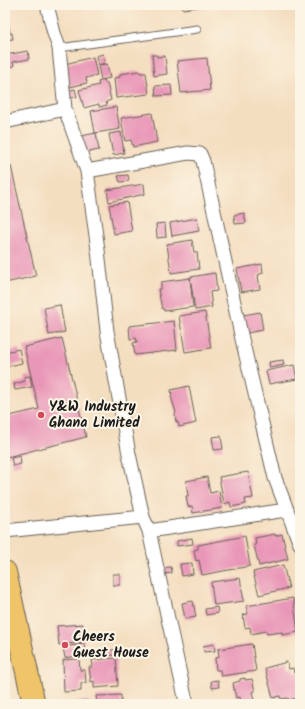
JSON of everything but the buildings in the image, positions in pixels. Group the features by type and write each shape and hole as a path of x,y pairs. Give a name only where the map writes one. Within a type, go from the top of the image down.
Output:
{"highway":[{"path":"5,572 34,704"}],"street":[{"path":"47,5 59,48 65,109 87,171 107,330 129,454 143,517 149,531 185,697 188,704"},
{"path":"5,122 65,109"},
{"path":"87,171 188,153 200,154 204,161 242,339 273,470 286,510 300,542"},
{"path":"149,531 286,510"},
{"path":"5,531 143,517"}],"lane":[{"path":"59,48 198,28"}],"place":[{"name":"Y&W Industry Ghana Limited","path":"41,415"},
{"name":"Cheers Guest House","path":"65,645"}]}
